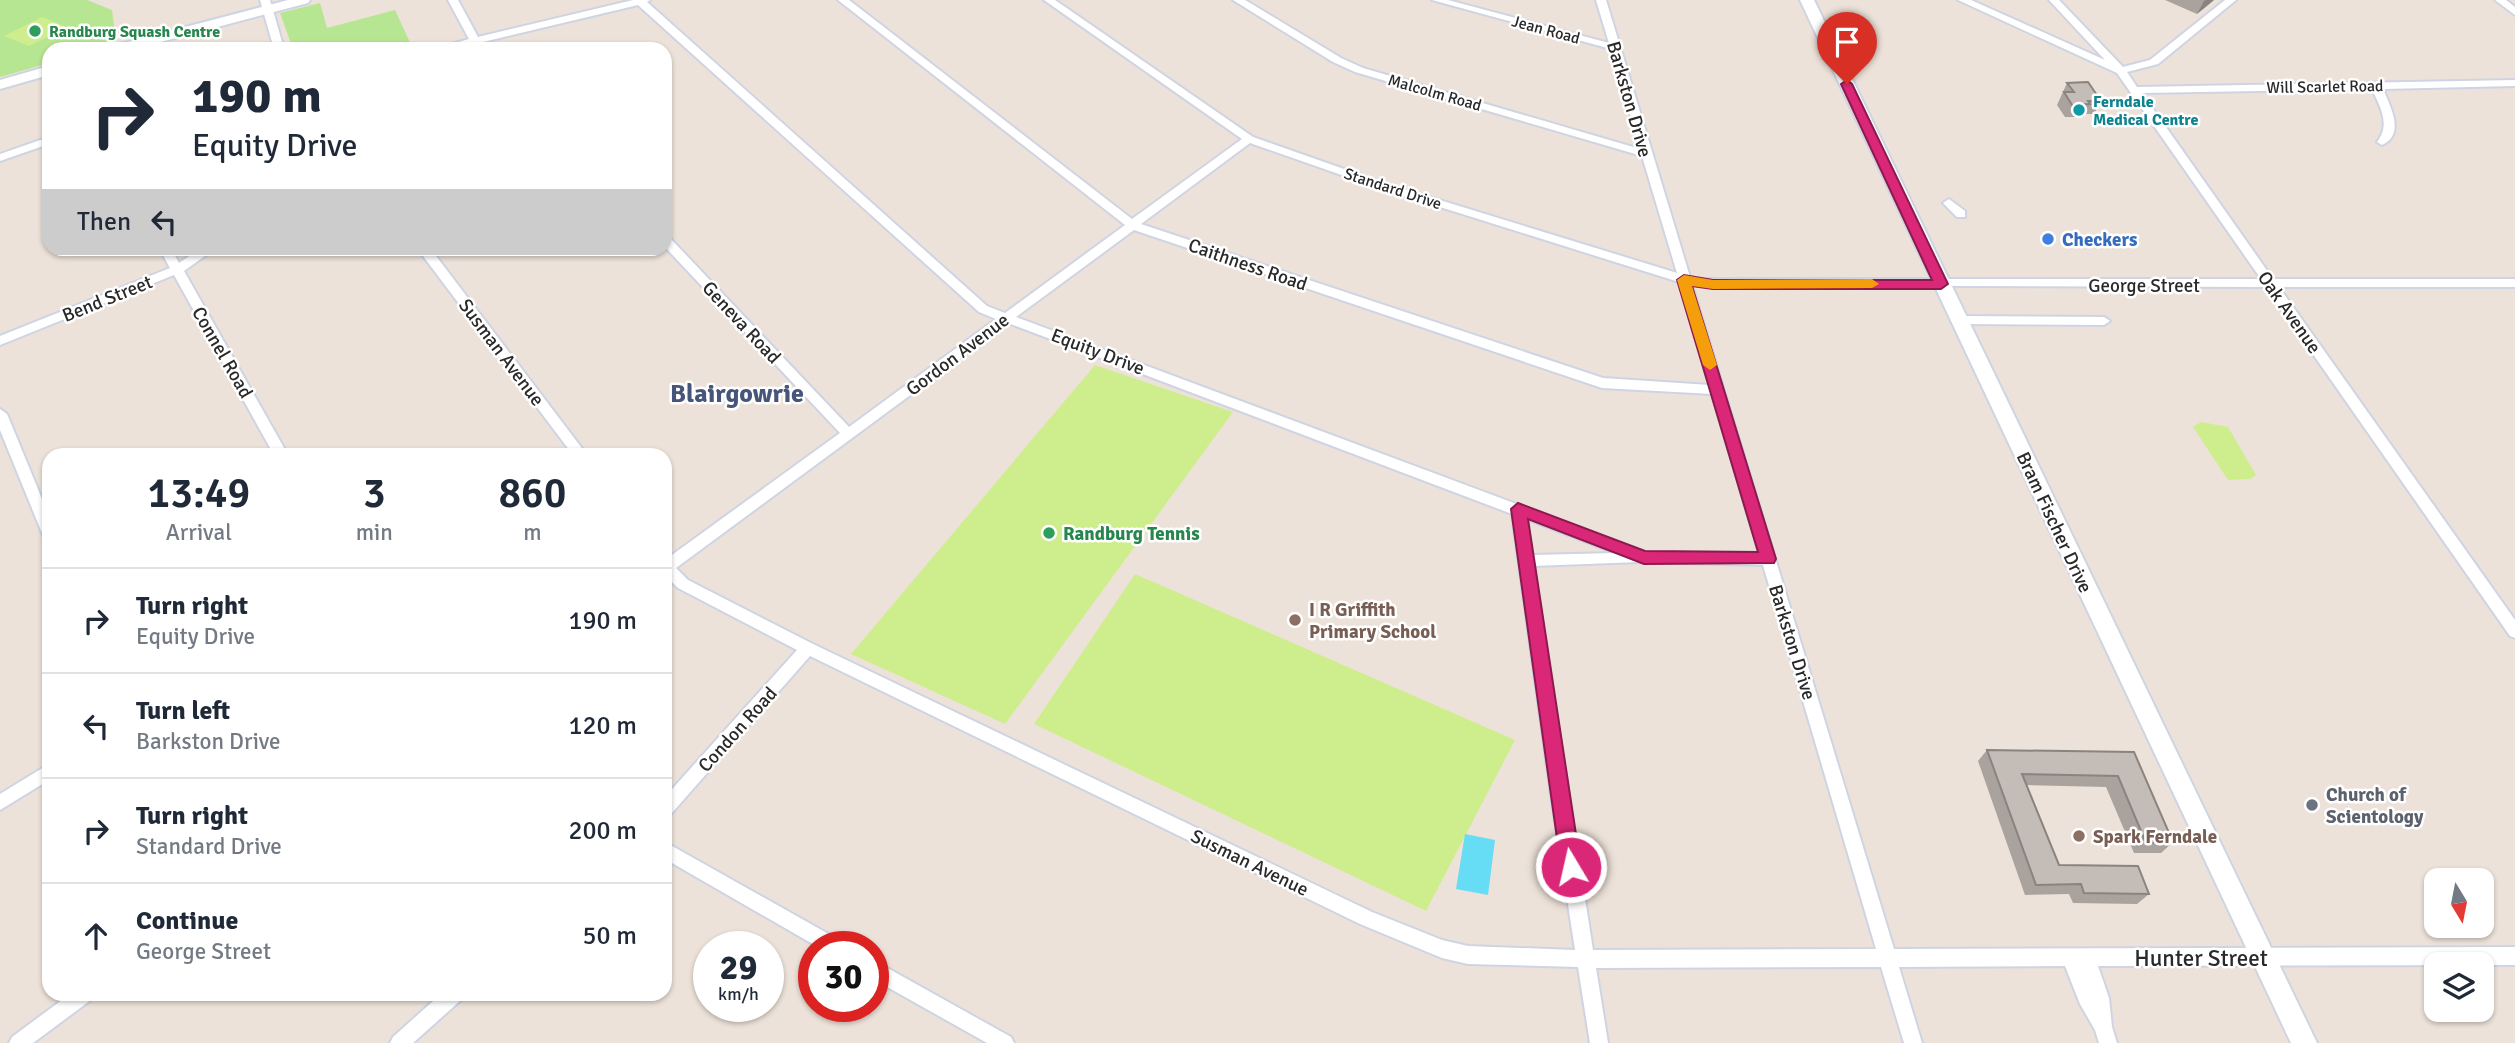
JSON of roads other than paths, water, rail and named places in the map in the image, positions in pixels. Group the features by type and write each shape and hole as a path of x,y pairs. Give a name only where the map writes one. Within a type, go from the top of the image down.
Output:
{"main road":[{"path":"142,42 266,5 303,0"},
{"name":"Bram Fischer Drive","path":"1807,0 2304,1043"},
{"path":"0,85 42,72"}],"street":[{"path":"453,0 478,42"},
{"name":"Caithness Road","path":"843,0 1132,225 1602,383 1717,390"},
{"name":"Standard Drive","path":"1049,0 1248,139 1365,180 1684,280 1713,284 1773,284"},
{"name":"Malcolm Road","path":"1238,0 1337,60 1359,70 1646,154"},
{"name":"Jean Road","path":"1437,0 1614,47"},
{"name":"Barkston Drive","path":"1601,0 1913,1043"},
{"path":"1963,0 2121,71 2154,62 2231,0"},
{"name":"Oak Avenue","path":"2054,0 2098,43 2135,90 2515,632"},
{"path":"2500,0 2515,12"},
{"path":"464,42 642,1"},
{"name":"Equity Drive","path":"642,1 974,304 1644,558"},
{"path":"266,5 277,42"},
{"path":"2062,43 2098,43"},
{"name":"Will Scarlet Road","path":"2135,90 2515,83"},
{"path":"2376,85 2391,126 2389,136 2382,142"},
{"name":"Gordon Avenue","path":"672,564 1248,139"},
{"path":"0,158 42,143"},
{"path":"1948,203 1961,214"},
{"name":"Geneva Road","path":"672,247 848,434"},
{"name":"Connel Road","path":"169,256 277,448"},
{"name":"Bend Street","path":"0,341 176,270 198,256"},
{"name":"Susman Avenue","path":"429,256 575,448"},
{"name":"George Street","path":"1773,284 2515,283"},
{"path":"1959,320 2104,321"},
{"path":"0,414 42,516"},
{"path":"1518,509 1599,1043"},
{"name":"Equity Drive","path":"1525,561 1768,559"},
{"name":"Susman Avenue","path":"672,573 692,590 808,648 1411,937 1468,955 1586,959 1888,958"},
{"name":"Condon Road","path":"672,801 808,648"},
{"path":"0,803 42,776"},
{"path":"672,854 807,931"},
{"name":"Hunter Street","path":"1888,958 2515,956"},
{"path":"2079,958 2086,998 2105,1035"},
{"path":"889,978 1005,1043"},
{"path":"18,1043 75,1001"},
{"path":"399,1043 448,1001"}],"water":[{"path":"1465,834 1495,840 1488,895 1456,889"}],"place":[{"name":"Randburg Squash Centre","path":"35,31"},
{"name":"Ferndale Medical Centre","path":"2079,110"},
{"name":"Checkers","path":"2048,239"},
{"name":"Randburg Tennis","path":"1049,533"},
{"name":"I R Griffith Primary School","path":"1295,620"},
{"name":"Church of Scientology","path":"2312,805"},
{"name":"Spark Ferndale","path":"2079,836"}],"district":[{"name":"Blairgowrie","path":"737,393"}]}
